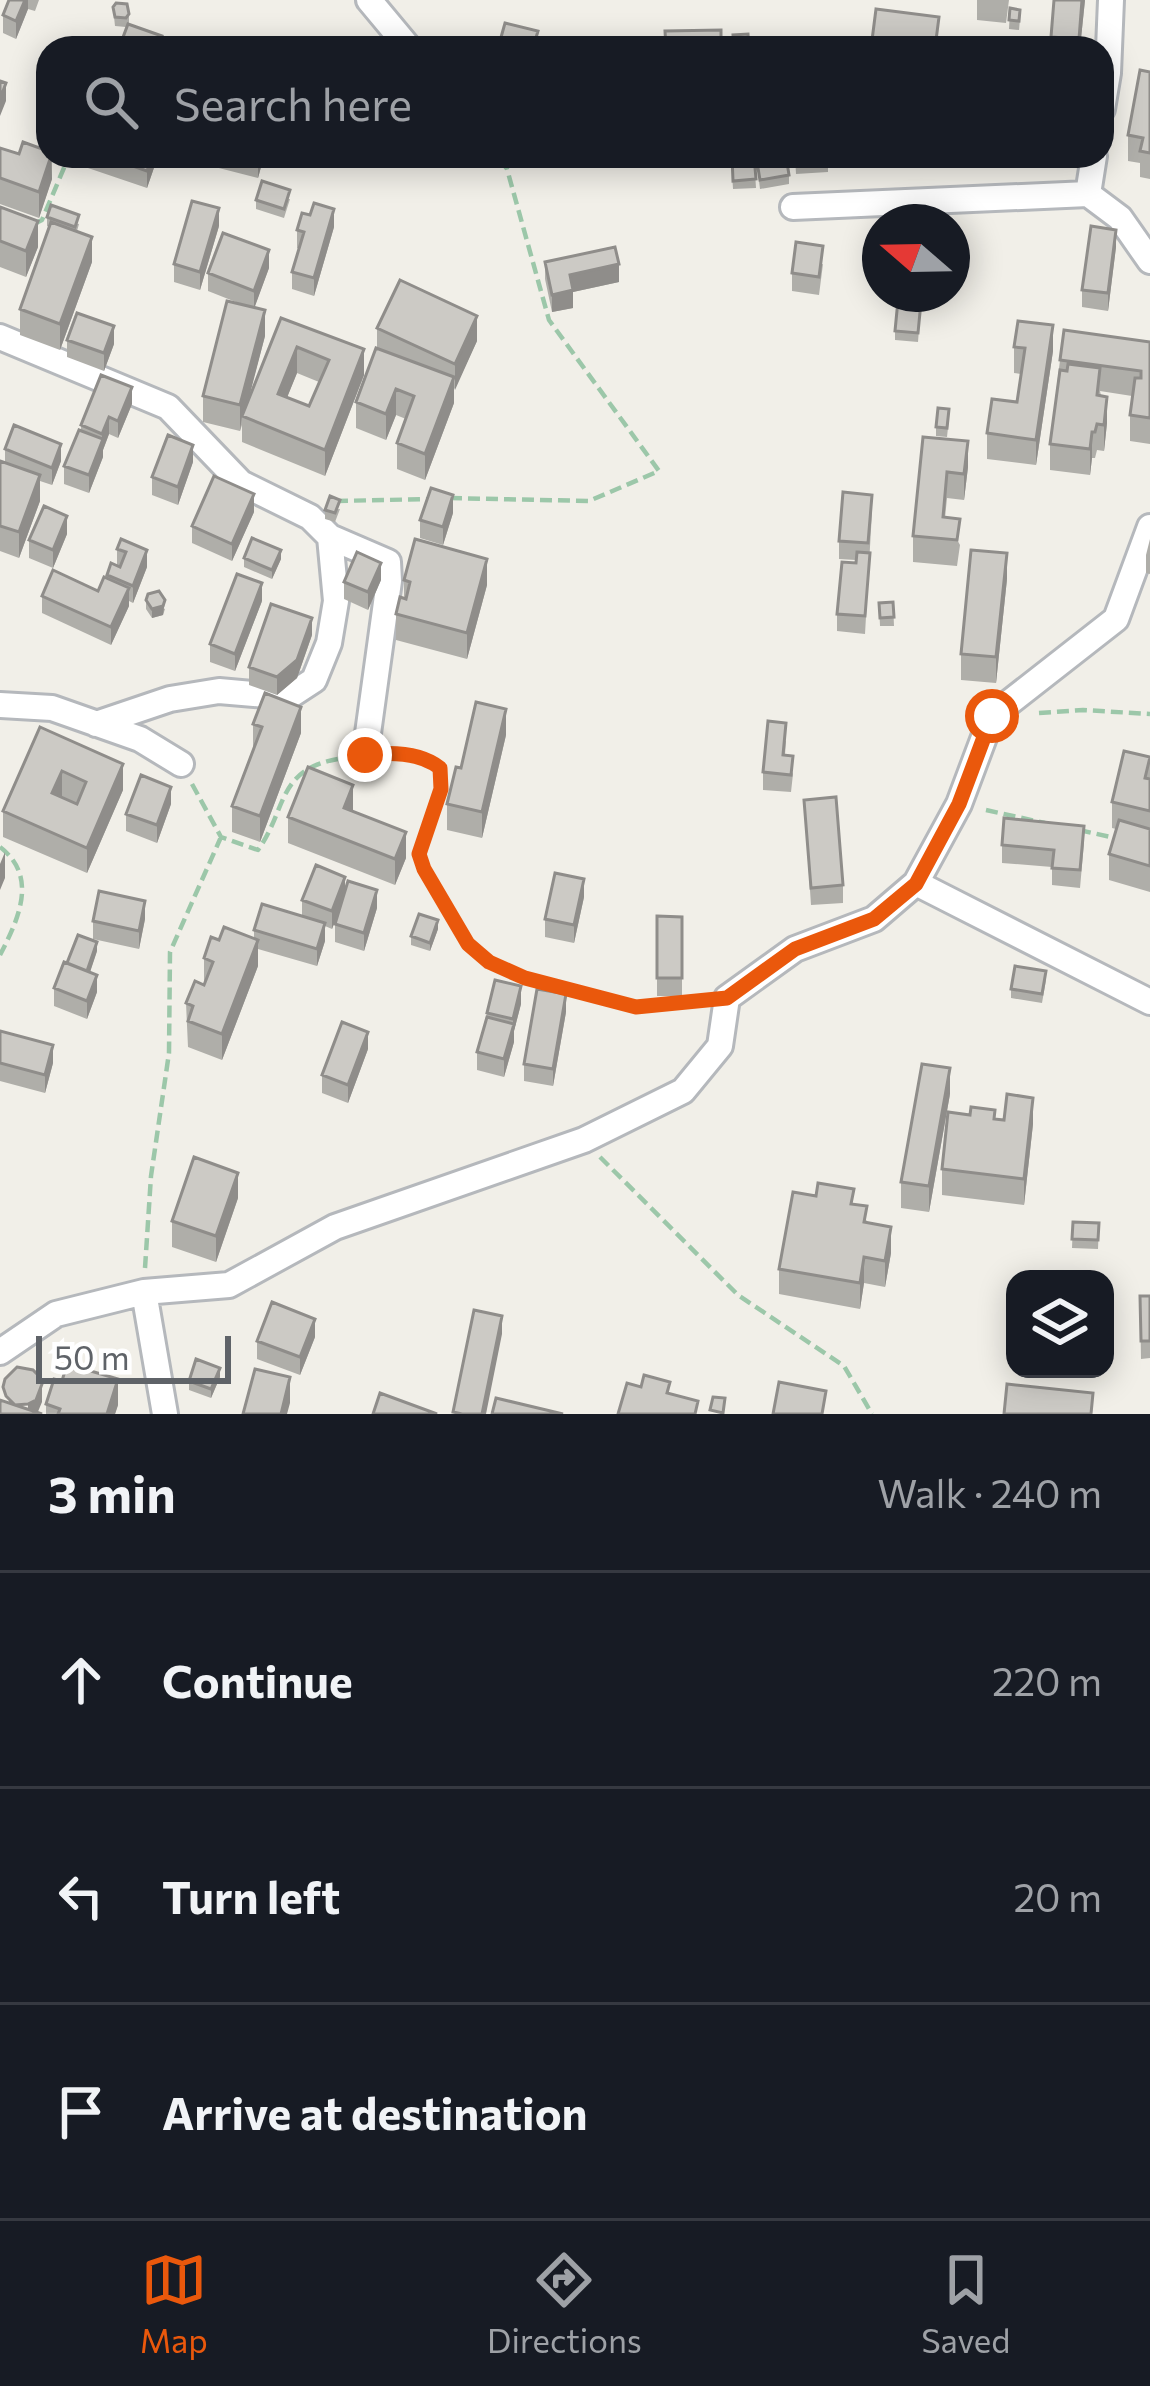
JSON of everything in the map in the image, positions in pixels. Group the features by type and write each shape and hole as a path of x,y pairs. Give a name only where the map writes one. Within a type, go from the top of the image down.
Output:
{"street":[{"path":"369,0 399,36"},
{"path":"1110,36 1112,0"},
{"path":"1088,194 1092,168"},
{"path":"793,207 1088,194 1120,218 1150,261"},
{"path":"0,337 168,407 241,482 310,517 330,537 388,562 365,755"},
{"path":"0,1352 56,1314 143,1292 229,1285 335,1227 584,1140 683,1090 720,1046 727,998 795,949 874,919 916,884 959,804 992,716 1116,619 1150,526"},
{"path":"96,724 170,699 218,691 288,697 314,680 329,643 336,601 330,537"},
{"path":"0,705 52,708 140,739 181,764"},
{"path":"916,884 1150,1002"},
{"path":"143,1292 165,1414"}],"path":[{"path":"30,226 42,220 65,168"},
{"path":"324,501 589,501 659,471 549,320 506,168"},
{"path":"1037,713 1150,714"},
{"path":"181,764 221,837 258,850 283,794 302,772 334,759 382,753 428,758 440,768 441,789 419,854 455,925 489,962 525,978 636,1007 727,998"},
{"path":"959,804 1044,823"},
{"path":"1065,827 1129,841"},
{"path":"143,1292 151,1176 169,1053 170,952 221,837"},
{"path":"0,847 14,857 21,884 21,915 0,956"},
{"path":"584,1140 738,1295 844,1366 872,1414"}],"building":[{"path":"9,0 25,0 16,21 3,15"},
{"path":"1054,0 1082,0 1079,36 1051,36"},
{"path":"116,3 127,4 126,18 115,17"},
{"path":"1010,8 1020,10 1019,21 1009,20"},
{"path":"876,9 939,17 937,36 873,36"},
{"path":"505,23 538,31 537,36 501,36"},
{"path":"128,24 162,36 124,36"},
{"path":"721,30 721,36 665,36 665,31"},
{"path":"1140,70 1150,72 1150,153 1140,151 1143,138 1128,135"},
{"path":"23,142 36,147 36,168 47,168 39,192 0,178 0,148 19,154"},
{"path":"732,168 755,168 756,179 733,181"},
{"path":"758,168 788,168 789,175 760,180"},
{"path":"262,181 290,190 284,209 256,200"},
{"path":"192,201 219,208 200,272 174,264"},
{"path":"314,203 334,209 314,278 292,272 304,232 297,230 302,213 310,215"},
{"path":"51,205 79,215 75,227 47,217"},
{"path":"0,207 38,221 26,251 0,241"},
{"path":"51,222 92,237 60,324 20,309"},
{"path":"1091,226 1116,230 1108,293 1082,290"},
{"path":"223,233 269,250 254,291 208,273"},
{"path":"796,242 823,246 819,277 792,273"},
{"path":"615,247 619,264 570,275 573,290 552,295 545,262"},
{"path":"400,280 477,316 455,364 377,328"},
{"path":"227,301 265,310 240,405 203,396"},
{"path":"897,312 920,312 918,333 895,331"},
{"path":"77,313 114,326 104,353 67,340"},
{"path":"281,318 364,349 325,450 242,416","holes":["297,347 329,360 309,406 278,394"]},
{"path":"1018,321 1053,325 1036,440 987,433 992,399 1017,402 1025,348 1014,347"},
{"path":"1064,330 1150,342 1150,418 1130,415 1135,378 1141,378 1141,371 1060,360"},
{"path":"376,348 454,377 425,454 397,443 414,396 396,389 386,414 356,402"},
{"path":"1068,364 1100,368 1097,395 1107,397 1104,425 1097,424 1092,432 1090,449 1050,444 1060,370 1067,371"},
{"path":"101,375 132,387 118,421 109,417 102,434 81,425"},
{"path":"938,408 949,409 947,428 936,427"},
{"path":"14,425 61,444 52,468 5,449"},
{"path":"79,430 103,439 89,475 64,466"},
{"path":"168,435 193,445 178,487 152,477"},
{"path":"923,437 968,441 964,474 947,472 943,517 960,519 957,540 913,536"},
{"path":"0,461 40,475 19,532 0,526"},
{"path":"214,476 254,494 232,544 192,526"},
{"path":"431,488 453,495 443,527 420,520"},
{"path":"843,492 872,495 868,543 839,541"},
{"path":"330,496 340,500 335,513 325,510"},
{"path":"44,506 67,516 53,550 29,540"},
{"path":"252,538 281,550 272,570 244,558"},
{"path":"121,539 147,550 133,586 107,575 111,563 120,567 126,552 117,549"},
{"path":"415,539 487,559 467,633 396,614 400,597 406,599 410,582 404,580"},
{"path":"971,550 1007,553 996,657 961,654"},
{"path":"357,552 381,563 368,592 344,582"},
{"path":"857,552 870,553 865,616 837,614 842,562 856,563"},
{"path":"53,570 98,591 104,577 129,588 111,627 42,596"},
{"path":"237,574 262,583 235,654 210,644"},
{"path":"159,591 163,606 152,609 148,594"},
{"path":"893,602 894,617 880,618 879,603"},
{"path":"271,604 312,618 297,660 277,677 249,667"},
{"path":"265,693 301,707 260,816 232,806 262,727 253,724"},
{"path":"476,702 506,709 482,812 447,804 456,767 461,768"},
{"path":"768,721 786,723 783,755 793,756 791,775 763,772"},
{"path":"40,727 123,764 87,848 3,811","holes":["62,771 86,782 77,804 52,793"]},
{"path":"1124,751 1150,757 1145,778 1150,779 1150,811 1112,802"},
{"path":"308,767 353,785 344,808 406,832 395,859 288,817"},
{"path":"141,775 171,787 157,825 126,814"},
{"path":"836,797 843,885 811,888 804,800"},
{"path":"1004,818 1084,826 1080,870 1052,868 1054,850 1002,845"},
{"path":"1119,820 1150,829 1150,866 1109,854"},
{"path":"316,865 345,877 332,911 302,900"},
{"path":"555,873 584,879 574,925 545,919"},
{"path":"348,881 377,890 364,933 335,924"},
{"path":"99,891 145,901 139,931 93,921"},
{"path":"262,904 325,923 317,949 254,930"},
{"path":"419,914 438,920 430,943 411,936"},
{"path":"657,916 682,917 682,978 657,978"},
{"path":"224,927 258,940 222,1034 188,1021 193,1006 186,1003 195,981 204,985 213,962 204,958 211,937 219,940"},
{"path":"78,935 97,942 87,971 67,963"},
{"path":"64,962 97,975 87,1001 54,988"},
{"path":"1015,966 1046,971 1042,994 1011,989"},
{"path":"495,980 521,986 513,1019 487,1013"},
{"path":"537,989 566,994 553,1069 524,1064"},
{"path":"487,1017 514,1024 504,1059 477,1052"},
{"path":"342,1022 368,1032 348,1085 322,1075"},
{"path":"0,1031 53,1045 45,1075 0,1063"},
{"path":"922,1064 950,1068 929,1186 901,1182"},
{"path":"1007,1094 1033,1098 1024,1179 942,1169 948,1112 970,1115 971,1107 995,1110 994,1119 1004,1120"},
{"path":"194,1157 238,1173 216,1236 172,1221"},
{"path":"818,1183 854,1189 851,1204 867,1206 864,1222 891,1227 885,1261 864,1257 860,1283 779,1269 793,1192 816,1196"},
{"path":"1073,1222 1099,1223 1098,1240 1072,1239"},
{"path":"1140,1296 1150,1296 1150,1341 1141,1341"},
{"path":"272,1302 315,1319 300,1357 257,1341"},
{"path":"474,1310 502,1316 482,1414 462,1414 453,1412"},
{"path":"196,1359 220,1368 211,1389 189,1381"},
{"path":"67,1364 118,1379 107,1414 58,1414 60,1409 46,1404 54,1379 62,1381"},
{"path":"17,1367 33,1370 42,1384 36,1400 15,1405 6,1396 5,1379"},
{"path":"255,1369 290,1377 281,1414 243,1414"},
{"path":"644,1375 670,1382 667,1393 698,1401 695,1414 618,1414 627,1383 641,1387"},
{"path":"779,1382 826,1391 822,1414 773,1414"},
{"path":"1007,1384 1093,1393 1091,1414 1004,1414"},
{"path":"380,1393 437,1414 373,1414"},
{"path":"713,1397 725,1398 723,1413 710,1410"},
{"path":"496,1398 563,1414 492,1414"},
{"path":"0,1400 42,1414 0,1414"}],"route":[{"path":"365,755 428,758 440,768 441,789 419,854 468,944 489,962 525,978 636,1007 727,998 795,949 874,919 916,884 959,804 992,716"}]}
